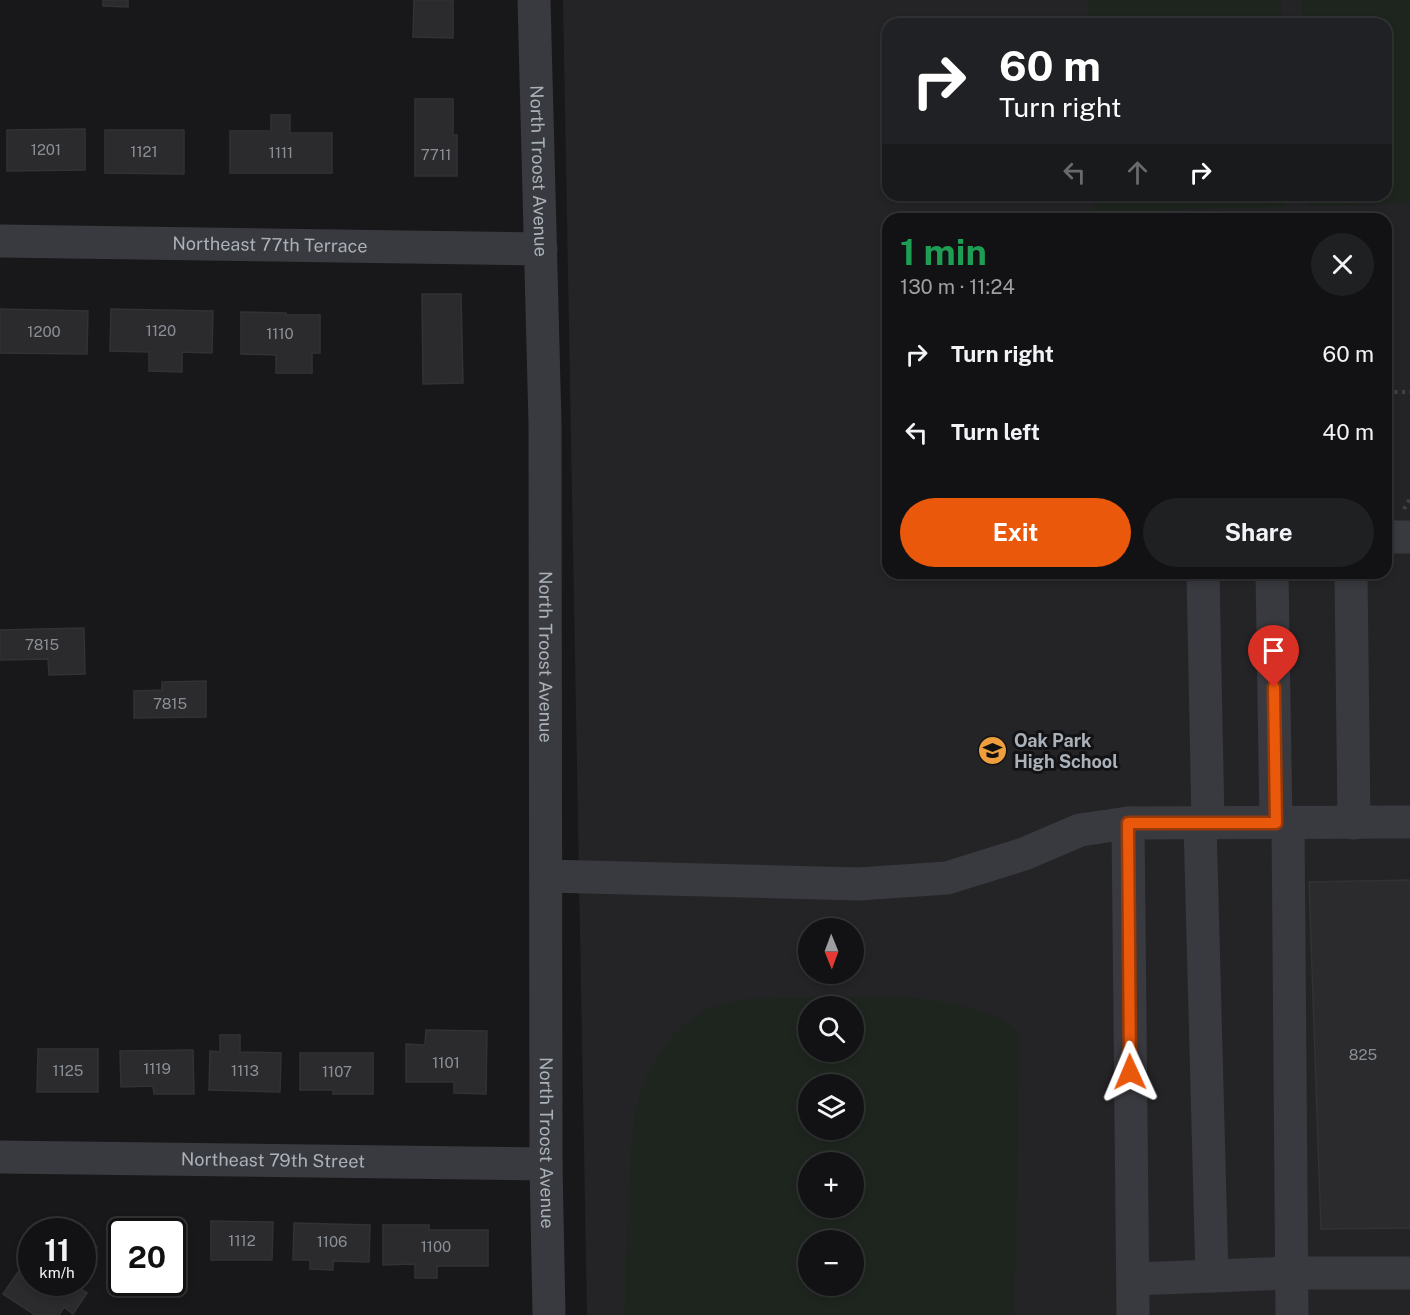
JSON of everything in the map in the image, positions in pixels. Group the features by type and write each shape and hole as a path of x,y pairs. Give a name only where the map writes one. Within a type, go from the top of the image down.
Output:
{"street":[{"name":"North Troost Avenue","path":"534,0 545,436 546,1164 549,1315"},
{"name":"Northeast 77th Terrace","path":"0,241 541,249"},
{"path":"1392,537 1410,537"},
{"path":"1203,579 1204,823 1212,1276"},
{"path":"1272,579 1282,823 1292,1315"},
{"path":"1351,579 1354,823"},
{"path":"547,876 859,884 946,878 1024,854 1080,830 1128,823 1410,822"},
{"path":"1128,823 1133,1315"},
{"name":"Northeast 79th Street","path":"0,1157 546,1164"},
{"path":"1133,1279 1292,1273 1410,1273"}],"path":[{"path":"1392,392 1410,392"}],"shaded area":[{"name":"Oak Park High School","path":"563,0 1410,0 1410,1315 587,1315"},
{"path":"1088,0 1281,0 1281,18 1089,18"},
{"path":"1302,0 1410,0 1410,203 1308,206 1308,201 1392,201 1392,18 1303,18"},
{"path":"1094,201 1286,201 1286,207 1095,211"},
{"path":"864,996 887,996 958,1005 994,1016 1009,1024 1020,1034 1014,1315 625,1315 631,1150 640,1095 656,1059 677,1031 704,1011 747,999 798,998 798,1062 864,1062"}],"building":[{"path":"103,0 128,0 128,7 103,6"},
{"path":"414,0 453,0 453,38 413,37"},
{"path":"415,99 453,99 453,135 457,135 457,176 415,176"},
{"path":"271,115 290,115 290,133 332,133 332,173 230,173 230,131 271,131"},
{"path":"85,129 85,170 7,171 7,130"},
{"path":"105,130 184,130 184,174 105,173"},
{"path":"422,294 461,294 463,383 423,384"},
{"path":"0,309 88,311 87,354 0,353"},
{"path":"111,309 213,311 212,353 182,352 182,372 149,371 149,352 110,351"},
{"path":"241,312 320,315 320,353 312,353 312,373 276,373 276,355 241,354"},
{"path":"84,628 85,674 49,675 48,659 0,660 0,630"},
{"path":"206,681 206,717 134,718 134,691 162,690 162,682"},
{"path":"1410,880 1410,1228 1321,1229 1309,882"},
{"path":"426,1030 487,1031 486,1094 454,1093 454,1082 406,1082 406,1044 425,1045"},
{"path":"220,1035 240,1035 240,1052 281,1053 280,1092 209,1090 210,1051 220,1052"},
{"path":"38,1049 98,1049 98,1092 37,1092"},
{"path":"193,1050 194,1094 154,1094 153,1086 121,1087 120,1051"},
{"path":"300,1053 373,1053 373,1094 333,1094 333,1090 300,1090"},
{"path":"211,1221 273,1222 272,1260 211,1260"},
{"path":"294,1223 370,1225 369,1262 333,1261 333,1270 310,1269 310,1260 293,1260"},
{"path":"383,1225 429,1225 429,1230 488,1230 488,1266 437,1266 437,1278 415,1278 415,1264 383,1265"},
{"path":"18,1272 18,1296 85,1296 73,1314 64,1307 59,1315 35,1315 3,1294"}],"place":[{"name":"Oak Park High School","path":"993,751"}],"route":[{"path":"1130,1072 1128,823 1276,823 1274,687"}]}
